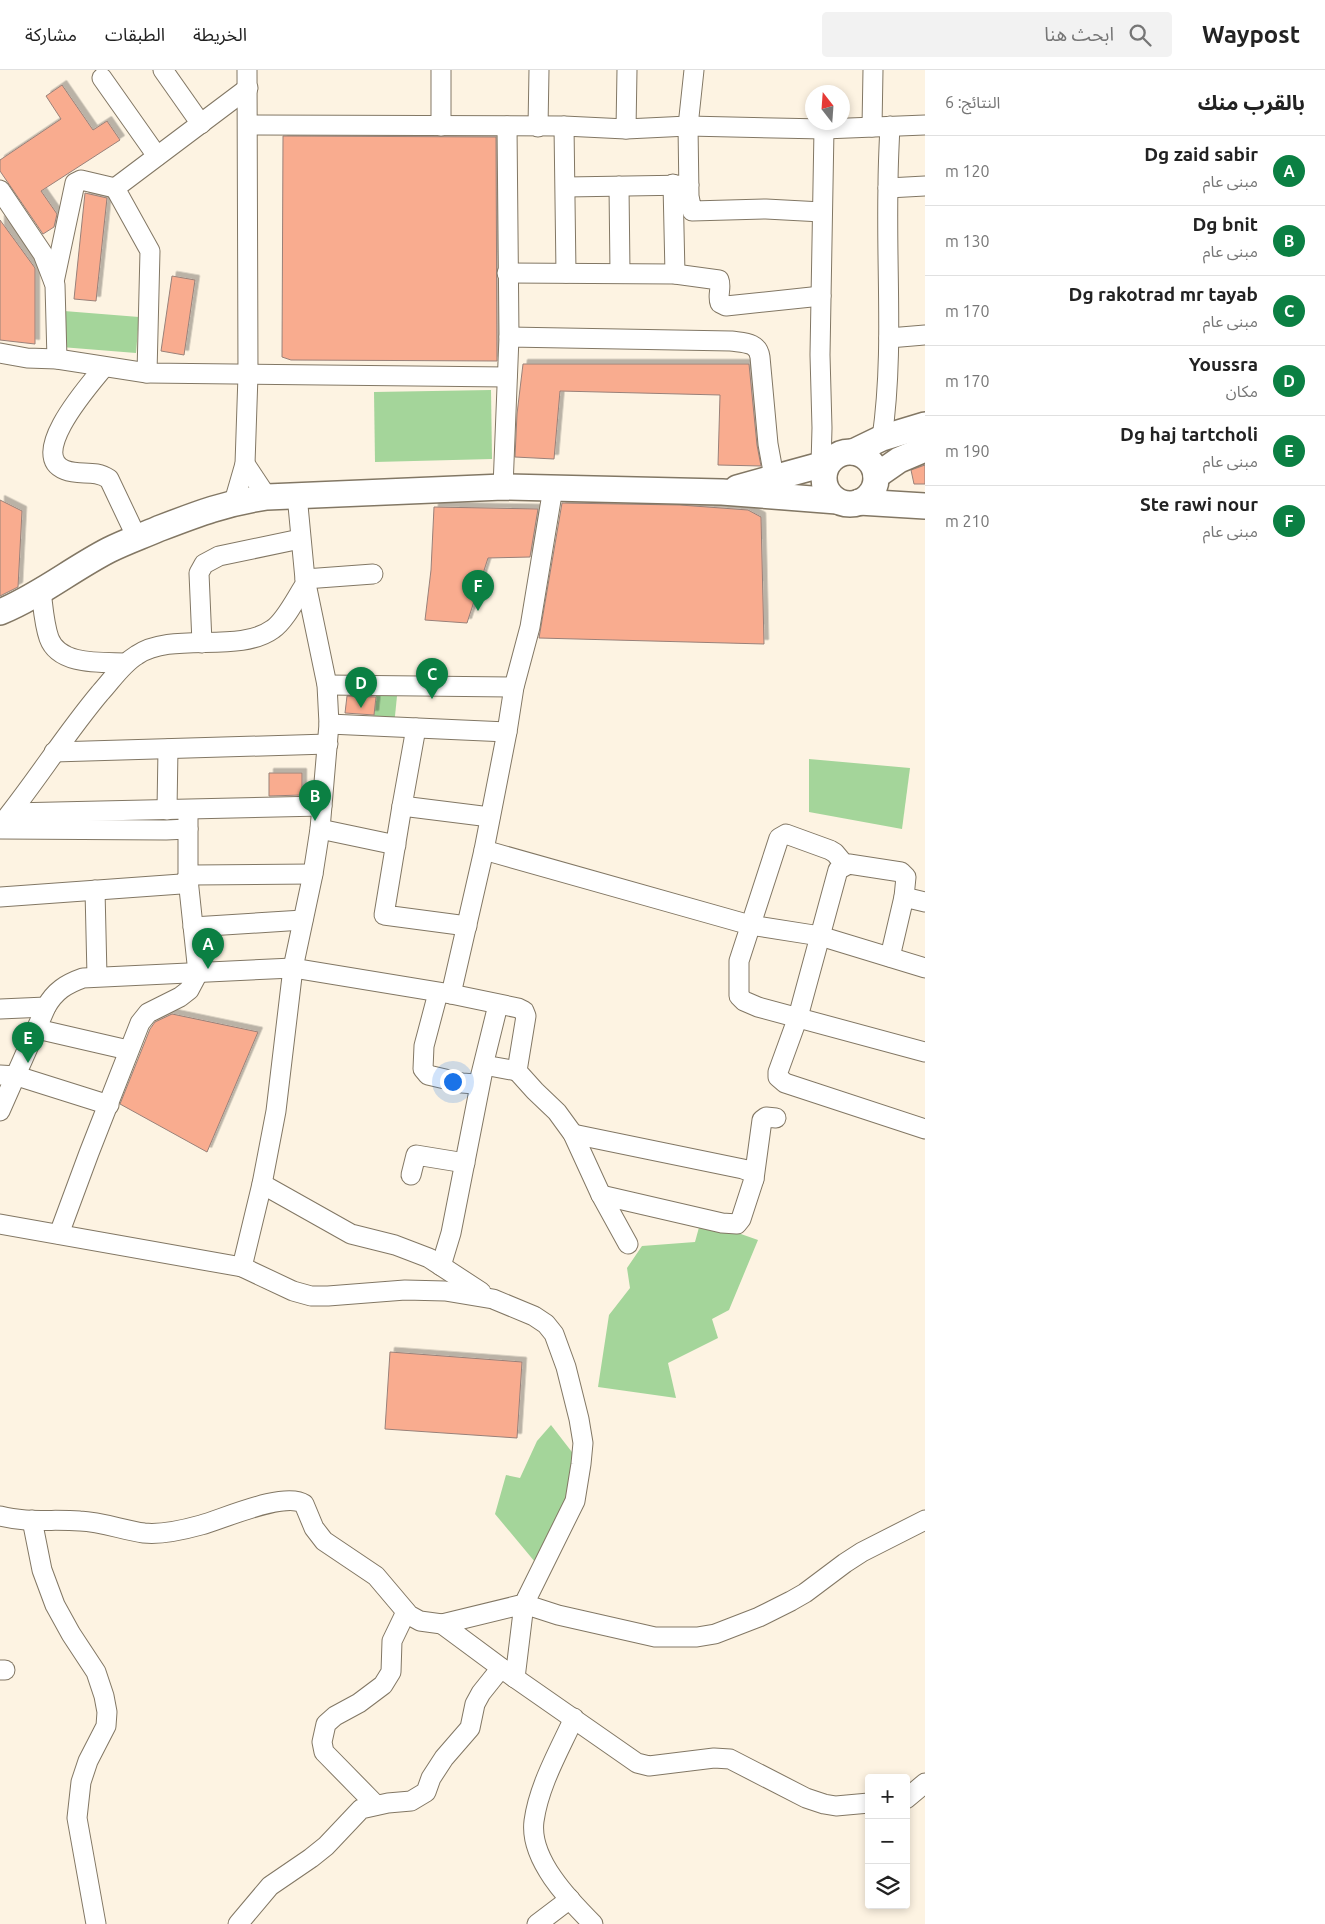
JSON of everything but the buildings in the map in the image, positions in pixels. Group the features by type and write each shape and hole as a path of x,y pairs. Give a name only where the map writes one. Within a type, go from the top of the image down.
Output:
{"main road":[{"path":"722,492 825,464 835,456 853,452 882,438 925,424"},
{"path":"861,492 899,460 925,449"},
{"path":"853,452 869,460 874,468 861,492"},
{"path":"825,464 824,480 830,496 861,492 925,506"},
{"path":"0,612 20,604 108,550 211,509 234,502 267,497 503,487 722,492 897,492 925,494"}],"street":[{"path":"163,70 201,124"},
{"path":"441,70 441,126"},
{"path":"538,127 539,70"},
{"path":"626,129 627,70"},
{"path":"676,274 681,185 694,70"},
{"path":"873,70 888,188 888,338 885,414 882,438"},
{"path":"102,78 157,156"},
{"path":"115,188 201,124 248,79"},
{"path":"234,502 245,464 248,375 248,79"},
{"path":"248,125 564,126 626,129 688,126 805,129"},
{"path":"850,128 925,125"},
{"path":"503,487 509,337 507,126"},
{"path":"564,126 566,273"},
{"path":"824,130 820,296 825,464"},
{"path":"54,282 75,183 81,180 115,188 150,251 147,373"},
{"path":"566,187 681,185"},
{"path":"681,185 692,211 766,209 822,212"},
{"path":"619,186 620,272"},
{"path":"888,188 925,186"},
{"path":"0,190 43,254 54,282 56,289 57,359"},
{"path":"507,273 620,272 676,274 719,280 719,300 720,303 726,306 820,296"},
{"path":"888,338 925,335"},
{"path":"509,337 731,341 754,346 758,350 760,357 768,444 774,477"},
{"path":"0,354 27,358 57,359 147,373 507,377"},
{"path":"104,367 74,404 58,431 53,450 59,466 65,470 101,474 109,479 137,538"},
{"path":"245,464 267,497"},
{"path":"484,1065 479,1081 472,1084 428,1075 424,1072 422,1064 424,1046 445,994 467,926 484,850 514,687 530,627 553,488"},
{"path":"242,1267 262,1184 283,1059 293,968 313,874 320,829 328,744 327,685 306,581 300,539 297,496"},
{"path":"202,642 199,572 204,564 219,556 300,539"},
{"path":"4,823 85,712 126,663 137,654 156,646 246,639 266,633 274,628 306,581 373,574"},
{"path":"41,591 49,639 60,654 86,661 126,663"},
{"path":"327,685 514,687"},
{"path":"329,724 507,732"},
{"path":"416,728 384,915 467,926"},
{"path":"54,752 328,744"},
{"path":"167,810 168,749"},
{"path":"4,823 167,810 322,806"},
{"path":"402,806 490,817"},
{"path":"60,1234 128,1050 140,1023 148,1013 189,990 198,973 188,879 188,810"},
{"path":"4,823 166,830 188,829"},
{"path":"320,829 396,845"},
{"path":"845,865 830,850 786,834 778,838 739,961 739,996 750,1004 925,1052"},
{"path":"484,850 750,925 820,936 925,968"},
{"path":"890,957 904,897 906,877 901,872 853,864 845,865 836,874 798,1017 778,1072 778,1077 781,1080 925,1129"},
{"path":"0,897 181,884 194,875 313,874"},
{"path":"96,890 97,976"},
{"path":"904,897 925,902"},
{"path":"193,927 303,920"},
{"path":"0,1111 8,1076 37,1028 53,995 73,981 97,976 293,968 445,994 522,1010 526,1016 517,1071"},
{"path":"440,1266 451,1233 484,1065 498,1005"},
{"path":"0,1008 46,1007"},
{"path":"37,1028 128,1050"},
{"path":"484,1065 517,1071 557,1112 573,1134 600,1195 628,1244"},
{"path":"8,1076 109,1105"},
{"path":"600,1195 722,1223 737,1224 741,1220 754,1179 762,1120 766,1117 776,1118"},
{"path":"573,1134 743,1169 750,1172 754,1179"},
{"path":"411,1175 416,1155 465,1163"},
{"path":"238,1924 270,1886 326,1846 357,1812 366,1807 411,1801 426,1792 444,1758 470,1728 475,1704 481,1693 508,1673 524,1604 575,1501 583,1443 573,1394 560,1347 554,1334 546,1324 534,1316 493,1299 429,1258 411,1250 351,1234 262,1184"},
{"path":"0,1224 242,1267 293,1291 311,1296 405,1290 445,1291 493,1299"},
{"path":"0,1516 12,1519 78,1520 146,1533 164,1532 201,1525 266,1504 289,1501 301,1502 304,1504 317,1532 324,1541 376,1576 414,1619 442,1624 524,1604 655,1637 697,1637 715,1634 759,1617 805,1593 862,1552 925,1520"},
{"path":"32,1520 42,1570 55,1605 96,1672 107,1712 106,1726 88,1761 81,1782 76,1818 96,1924"},
{"path":"376,1805 324,1752 323,1734 326,1724 335,1716 359,1703 382,1685 391,1672 392,1641 406,1612"},
{"path":"442,1624 508,1673 637,1763 649,1766 714,1758 730,1758 806,1798 836,1806 865,1803"},
{"path":"574,1718 539,1798 534,1823 535,1840 544,1862 556,1882 593,1924"},
{"path":"910,1795 925,1783"},
{"path":"537,1924 570,1899"}],"green space":[{"path":"64,311 139,317 136,353 61,347"},
{"path":"491,390 492,459 375,462 374,392"},
{"path":"376,695 397,696 394,726 373,724"},
{"path":"809,759 910,768 902,829 809,812"},
{"path":"701,1220 758,1240 729,1310 712,1319 718,1338 668,1363 676,1398 598,1387 609,1315 630,1288 627,1268 642,1246 695,1242"},
{"path":"551,1425 575,1456 565,1499 535,1562 495,1514 506,1475 520,1478 537,1441"}],"place":[{"name":"Ste rawi nour","path":"478,611"},
{"name":"Dg rakotrad mr tayab","path":"432,699"},
{"name":"Youssra","path":"361,708"},
{"name":"Dg bnit","path":"315,821"},
{"name":"Dg zaid sabir","path":"208,969"},
{"name":"Dg haj tartcholi","path":"28,1063"}]}
